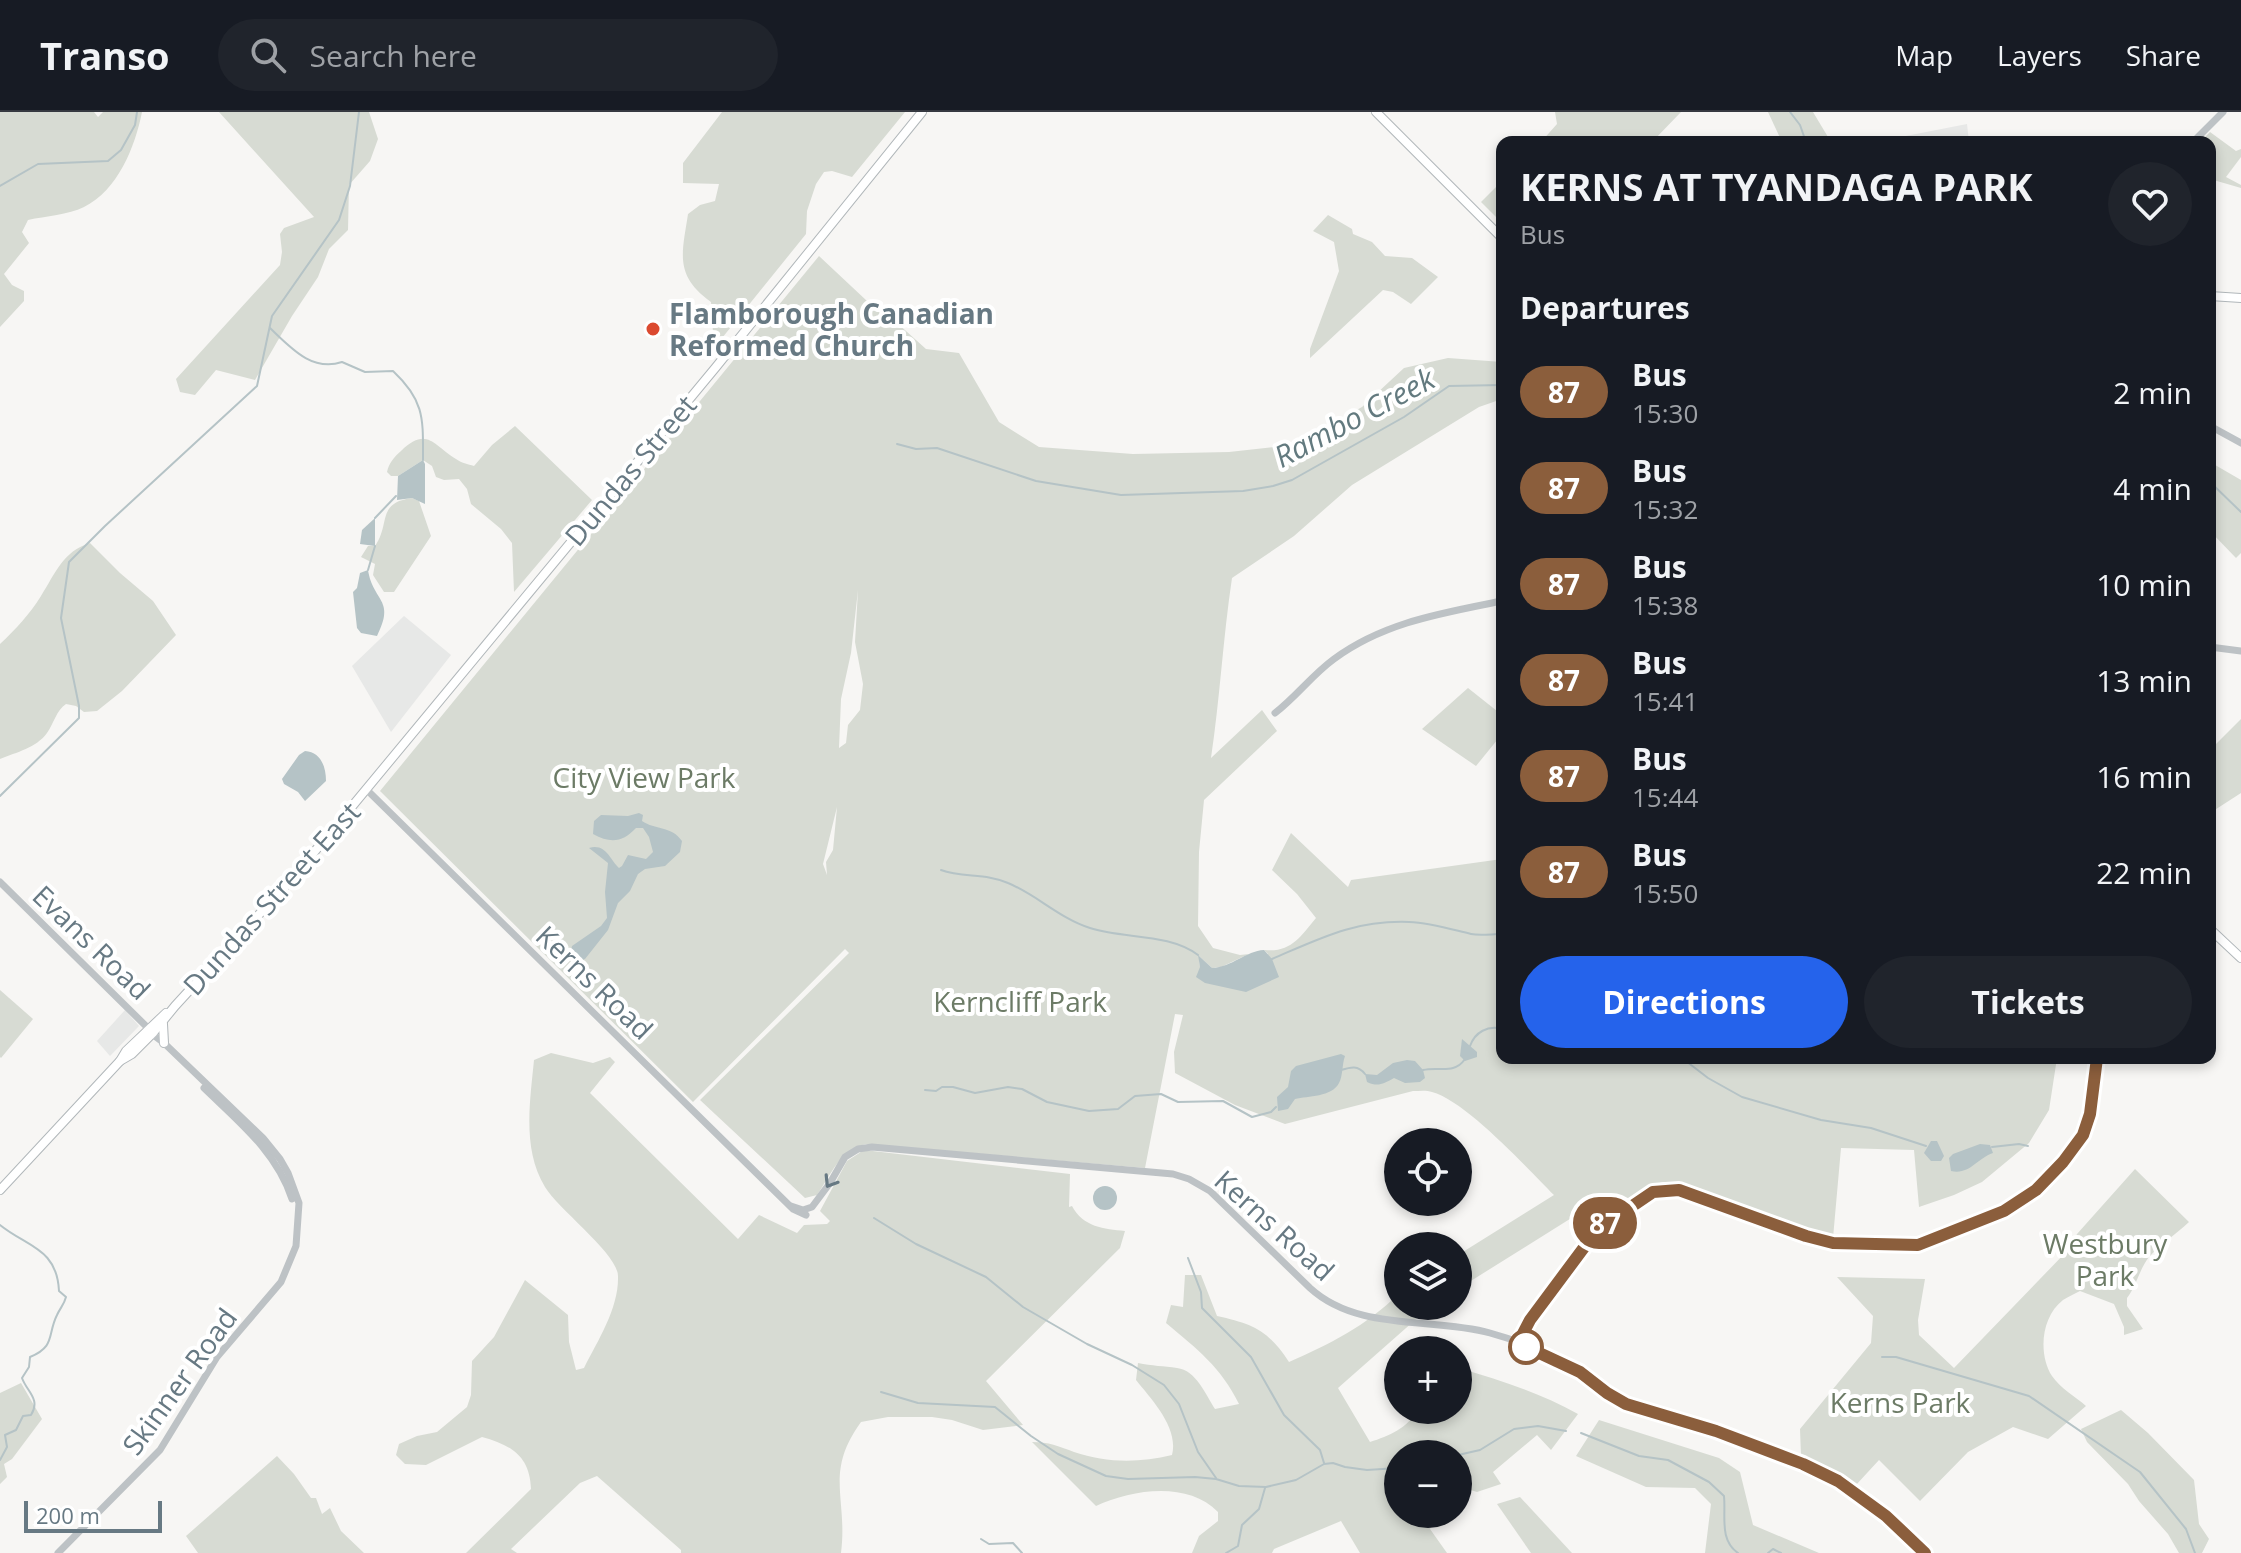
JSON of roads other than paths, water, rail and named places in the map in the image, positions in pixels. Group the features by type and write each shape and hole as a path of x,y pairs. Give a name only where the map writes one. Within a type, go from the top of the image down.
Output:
{"main road":[{"name":"Dundas Street","path":"367,790 922,112"},
{"path":"1376,112 1496,232"},
{"path":"2216,296 2241,298"},
{"name":"Dundas Street East","path":"156,1035 175,1006 296,874 367,790"},
{"path":"2216,935 2241,958"},
{"name":"Dundas Street East","path":"0,1190 120,1061 156,1035 175,1006"},
{"path":"156,1035 164,1021"}],"street":[{"path":"2199,136 2223,112"},
{"path":"2216,429 2241,443"},
{"path":"1275,713 1327,664 1369,637 1409,621 1496,602"},
{"path":"2216,648 2241,651"},
{"name":"Kerns Road","path":"367,790 791,1206 806,1212 817,1202 845,1157 858,1149 872,1147 1141,1171 1189,1179 1210,1191 1328,1303 1370,1317 1474,1329 1521,1344 1580,1372 1626,1404 1716,1431 1803,1464 1838,1481 1886,1516 1925,1553"},
{"name":"Evans Road","path":"0,882 156,1035"},
{"name":"Skinner Road","path":"58,1553 151,1462 214,1362 281,1282 296,1246 299,1203 280,1159 263,1138 156,1035"}],"waterway":[{"path":"0,186 38,164 108,161 121,150 135,125 137,112"},
{"path":"0,796 79,718 61,618 69,562 257,386 272,316 339,220 350,186 359,112"},
{"name":"Rambo Creek","path":"1790,112 1804,136"},
{"path":"270,328 294,350 312,361 321,364 342,362 365,372 393,371 417,402 423,433 423,460"},
{"name":"Rambo Creek","path":"897,444 916,449 937,448 1036,481 1121,495 1243,491 1292,480 1404,417 1449,386 1496,385"},
{"path":"2216,488 2241,512"},
{"path":"375,518 396,496"},
{"path":"368,570 375,546"},
{"path":"941,870 1000,880 1090,928 1174,943 1198,955"},
{"path":"1272,959 1339,932 1390,922 1440,926 1475,935 1496,934"},
{"path":"1470,1046 1483,1031 1496,1028"},
{"path":"1423,1070 1456,1067 1465,1059"},
{"path":"1690,1064 1742,1097 1821,1120 1871,1128 1926,1146"},
{"path":"1341,1070 1354,1068 1365,1074"},
{"path":"925,1090 953,1087 975,1093 1008,1087 1022,1089 1047,1102 1089,1111 1118,1109 1135,1096 1161,1094 1178,1102 1223,1101 1252,1117 1271,1112 1276,1107"},
{"path":"1992,1147 2028,1146"},
{"path":"874,1218 916,1244 986,1277 1023,1307 1164,1385 1179,1404 1198,1452 1216,1478"},
{"path":"0,1225 47,1257 57,1277 59,1291 66,1297 50,1339 44,1349 30,1357 29,1367 22,1378 34,1400 34,1409 31,1415 23,1416 16,1430 5,1435 7,1447 0,1460"},
{"path":"1188,1258 1201,1292 1202,1308 1251,1357 1284,1415 1320,1450 1324,1463"},
{"path":"1882,1357 1896,1357 2029,1396 2140,1472 2186,1529 2195,1553"},
{"path":"881,1392 918,1403 995,1407 1058,1454 1106,1476 1128,1479 1195,1477 1239,1486 1266,1487 1296,1480 1324,1464 1367,1470 1384,1469"},
{"path":"1472,1452 1514,1429 1538,1426 1566,1431"},
{"path":"1581,1433 1639,1456 1668,1460 1709,1482 1724,1496 1726,1535 1738,1553"},
{"path":"1226,1553 1238,1546 1242,1525 1259,1509 1265,1488"},
{"path":"981,1539 989,1544 1013,1543 1022,1553"},
{"path":"1768,1553 1773,1549 1781,1553"}],"place":[{"name":"Flamborough Canadian Reformed Church","path":"653,329"}],"park label":[{"name":"City View Park","path":"644,777"},
{"name":"Kerncliff Park","path":"1020,1001"},
{"name":"Westbury Park","path":"2105,1259"},
{"name":"Kerns Park","path":"1900,1402"}]}
